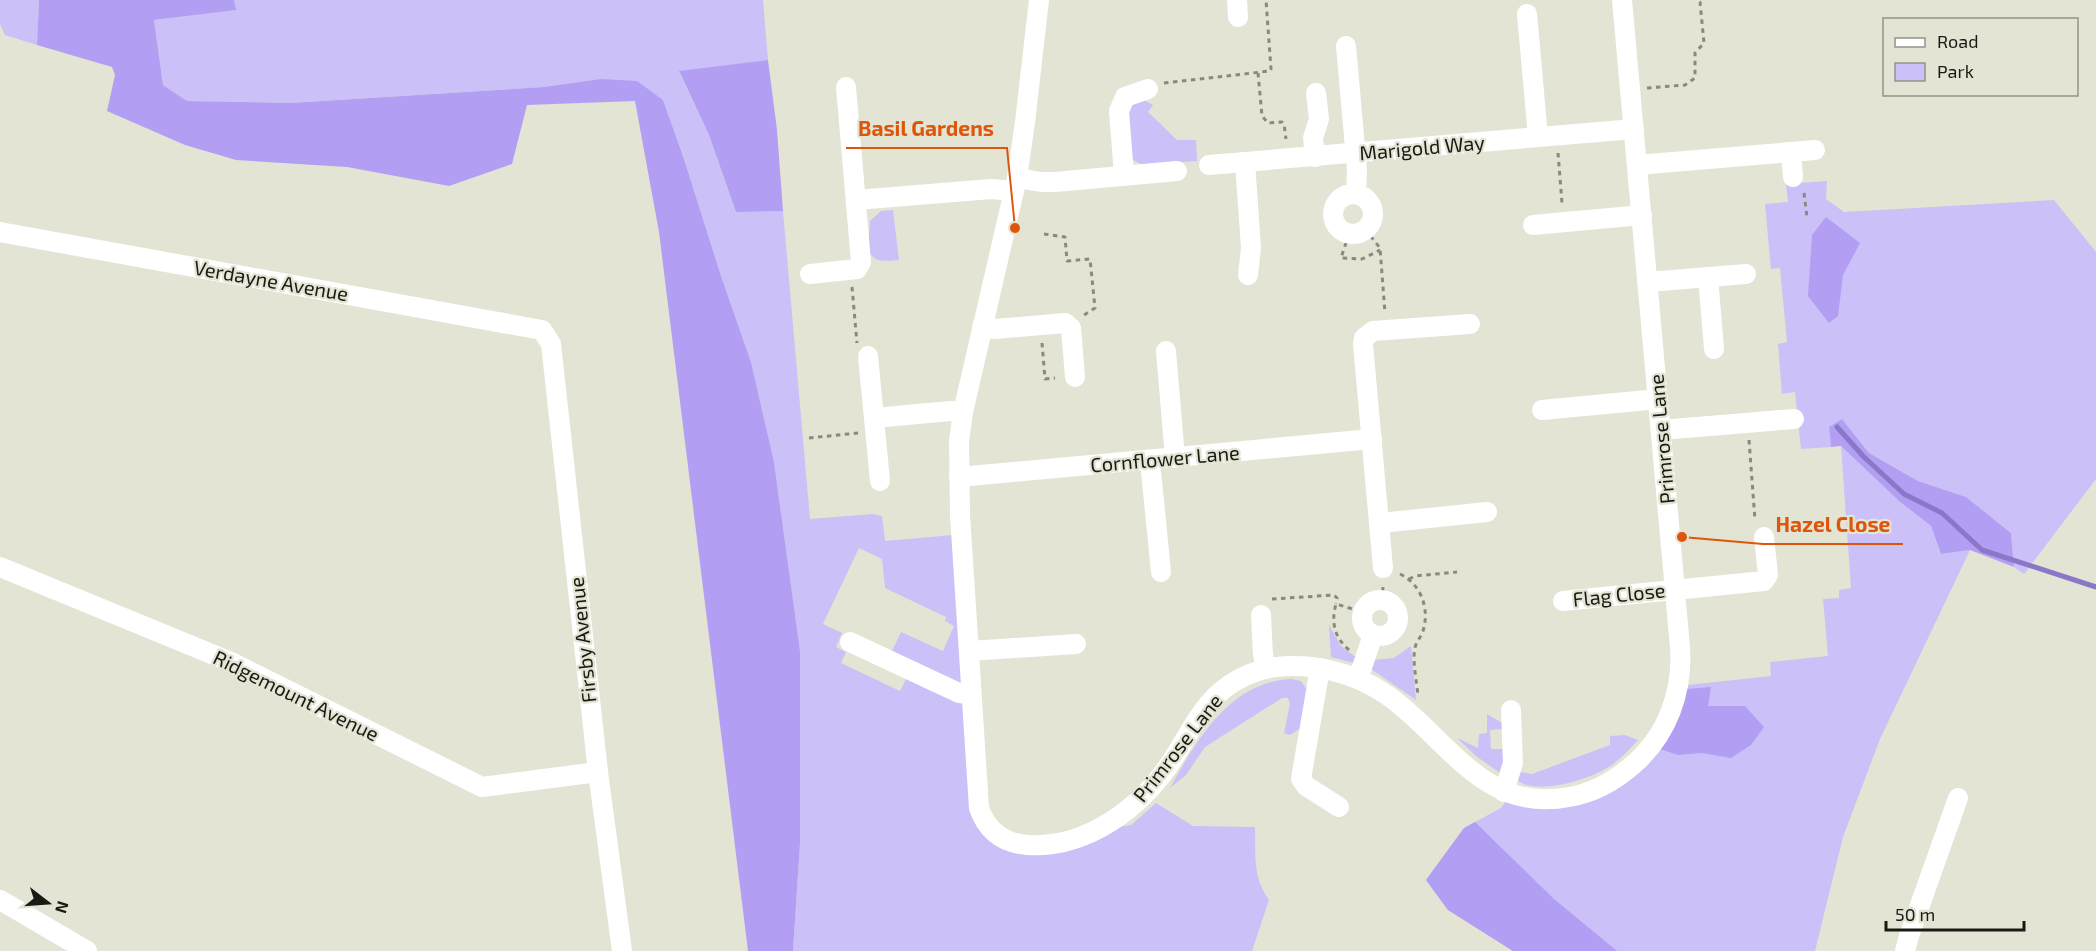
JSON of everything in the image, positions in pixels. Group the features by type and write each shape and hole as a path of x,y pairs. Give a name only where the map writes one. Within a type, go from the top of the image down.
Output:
{"street":[{"name":"Primrose Lane","path":"1039,0 1016,185 963,412 959,441 959,477 977,790 981,814 995,834 1017,844 1043,844 1074,838 1091,832 1123,814 1162,774 1200,716 1219,693 1245,677 1266,669 1293,666 1320,668 1358,679 1386,694 1465,765 1504,792 1520,798 1538,800 1589,792 1628,770 1645,753 1667,720 1680,684 1681,660 1622,0"},
{"path":"1527,14 1547,137"},
{"path":"1346,46 1356,153 1356,194"},
{"path":"810,274 857,269 861,262 846,87"},
{"path":"1124,176 1119,111 1125,97 1148,88"},
{"path":"1315,157 1313,138 1318,119 1317,93"},
{"name":"Marigold Way","path":"1209,165 1634,129"},
{"path":"1637,165 1815,150"},
{"path":"1791,153 1793,177"},
{"path":"1245,162 1251,248 1248,274"},
{"path":"856,200 1177,171"},
{"path":"1356,194 1368,201 1371,207 1371,221 1357,231 1339,229 1335,223 1333,211 1343,196 1356,194"},
{"path":"1533,225 1642,215"},
{"name":"Verdayne Avenue","path":"0,232 542,330"},
{"path":"1648,282 1746,274"},
{"path":"1708,277 1714,349"},
{"path":"1389,570 1380,523 1363,344 1366,335 1370,332 1470,324"},
{"path":"982,327 1068,325 1071,328 1075,377"},
{"name":"Firsby Avenue","path":"542,330 551,344 598,772 622,951"},
{"path":"1166,351 1175,458"},
{"path":"868,356 880,481"},
{"path":"1542,410 1658,399"},
{"path":"875,425 950,411 963,412"},
{"path":"1661,430 1794,419"},
{"name":"Cornflower Lane","path":"959,477 1372,439"},
{"path":"1150,461 1161,572"},
{"path":"1380,523 1487,512"},
{"name":"Flag Close","path":"1563,601 1764,581 1767,576 1764,537"},
{"name":"Ridgemount Avenue","path":"0,567 231,662 482,787 598,772"},
{"path":"1382,600 1390,603 1396,612 1396,624 1390,633 1380,636 1373,635 1362,624 1363,612 1369,603 1382,600"},
{"path":"1261,615 1266,669"},
{"path":"1358,679 1373,635"},
{"path":"850,642 959,693 971,695"},
{"path":"969,651 1076,644"},
{"path":"1320,668 1301,779 1305,786 1339,807"},
{"path":"1504,792 1513,763 1511,710"},
{"path":"1905,951 1958,798"},
{"path":"0,900 87,951"}],"path":[{"path":"1148,88 1168,82 1270,71 1272,69 1266,0"},
{"path":"1630,90 1685,86 1695,78 1695,53 1704,43 1698,0"},
{"path":"1258,73 1262,116 1268,123 1284,123 1288,159"},
{"path":"1547,137 1563,222"},
{"path":"1793,177 1803,188 1807,218"},
{"path":"1380,250 1362,259 1341,258 1357,231 1380,250 1387,330"},
{"path":"1044,234 1065,237 1067,261 1090,259 1095,308 1068,325"},
{"path":"851,270 857,351 868,356"},
{"path":"1040,325 1045,379 1075,377"},
{"path":"1747,423 1756,526 1764,537"},
{"path":"808,438 875,425"},
{"path":"1389,570 1409,579 1421,596 1425,617 1423,629 1414,649 1418,700 1412,716"},
{"path":"1409,579 1414,576 1457,572"},
{"path":"1261,615 1270,613 1272,599 1334,595 1337,598 1334,626 1339,639 1350,651 1365,659"},
{"path":"1336,604 1363,612"}],"green space":[{"path":"0,0 39,0 37,45 5,35 0,24"},
{"path":"234,0 763,0 768,60 679,72 709,135 736,212 783,211 810,519 872,514 882,516 885,541 953,535 963,687 891,653 901,632 943,651 954,626 945,621 946,617 885,588 882,559 859,548 823,624 842,633 836,647 846,652 841,663 900,691 907,677 962,702 970,801 1000,846 1131,825 1156,803 1193,826 1255,827 1257,874 1269,900 1252,951 793,951 800,843 800,651 774,462 751,362 663,100 600,79 544,87 291,103 187,101 163,85 154,20 235,10"},
{"path":"1144,100 1153,105 1148,112 1177,140 1196,140 1197,161 1142,165 1132,159 1127,107"},
{"path":"1827,181 1826,199 1844,212 2054,200 2096,252 2096,479 2024,574 2014,567 2011,533 1966,497 1918,481 1869,453 1842,419 1829,427 1831,447 1801,449 1795,392 1782,394 1778,344 1787,342 1780,268 1771,269 1765,204 1788,202 1786,184"},
{"path":"893,210 899,260 876,259 869,253 865,240 869,236 870,221 881,211"},
{"path":"1841,446 1899,501 1931,526 1941,554 1970,550 1880,739 1843,837 1815,951 1513,951 1448,910 1426,880 1464,828 1501,808 1507,800 1581,802 1679,716 1688,685 1771,676 1770,662 1828,656 1823,599 1839,598 1839,590 1851,588"},
{"path":"1329,625 1341,646 1357,658 1354,663 1331,657"},
{"path":"1411,646 1416,700 1371,669 1372,660 1394,658"},
{"path":"1292,679 1301,681 1307,690 1301,728 1290,735 1284,733 1290,704 1288,698 1282,698 1205,747 1186,775 1170,788 1204,733 1233,702 1251,690 1270,682"},
{"path":"1487,714 1502,723 1503,729 1490,730 1491,749 1505,749 1505,766 1500,773 1476,756 1457,738 1478,748 1479,734 1487,733"},
{"path":"1625,735 1638,740 1616,762 1598,773 1575,781 1549,786 1536,787 1517,780 1520,772 1532,774 1610,745 1610,736"}],"shaded area":[{"path":"39,0 234,0 236,10 154,20 163,85 187,101 291,103 544,87 600,79 637,81 663,100 751,362 774,462 800,651 800,843 793,951 748,951 659,232 635,101 527,105 512,164 449,186 347,167 236,160 185,145 107,111 115,75 112,67 37,45"},
{"path":"768,60 777,130 783,211 736,212 709,135 679,71"},
{"path":"1826,217 1860,243 1843,275 1838,316 1829,323 1808,296 1812,235"},
{"path":"1842,419 1869,453 1918,481 1966,497 2011,533 2014,567 1970,550 1941,554 1931,526 1899,501 1841,446 1831,447 1829,427"},
{"path":"1711,687 1708,706 1745,706 1764,727 1751,745 1731,758 1702,753 1678,755 1660,749 1687,689"},
{"path":"1475,822 1554,899 1617,951 1513,951 1448,910 1426,880 1464,828"}],"waterway":[{"path":"1837,427 1864,457 1904,494 1942,513 1982,550 2096,587"}],"place":[{"name":"Basil Gardens","path":"1015,228"},
{"name":"Hazel Close","path":"1682,537"}]}
